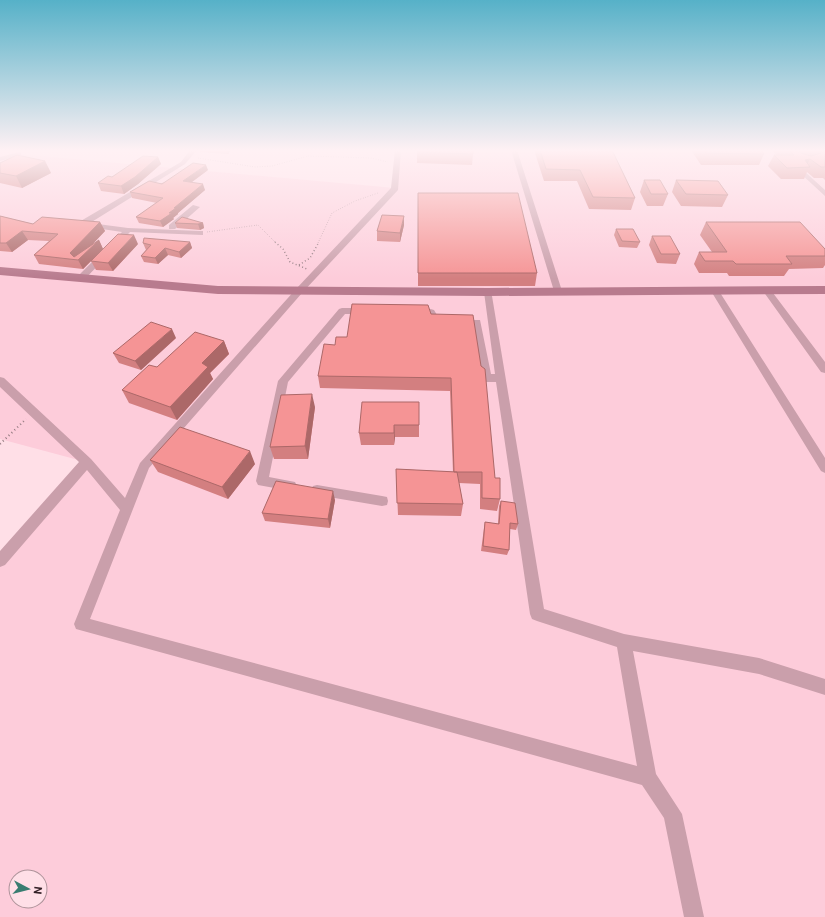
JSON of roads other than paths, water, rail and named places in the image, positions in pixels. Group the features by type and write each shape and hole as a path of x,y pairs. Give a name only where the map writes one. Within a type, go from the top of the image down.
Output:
{"main road":[{"path":"0,270 80,279 218,290 488,292 825,290"}],"street":[{"path":"134,193 82,224 128,230 200,233"},
{"path":"391,193 299,291 144,466 81,624 648,778"},
{"path":"527,193 558,291"},
{"path":"166,231 196,207"},
{"path":"80,279 128,230"},
{"path":"716,290 825,468"},
{"path":"767,291 825,369"},
{"path":"488,292 537,614 624,642 759,666 825,687"},
{"path":"379,311 342,310 283,381 262,481 382,501"},
{"path":"402,312 431,312 437,323 478,322 486,378 501,378"},
{"path":"0,381 87,462 127,509"},
{"path":"0,561 87,462"},
{"path":"624,642 648,778 673,814 694,917"}]}
